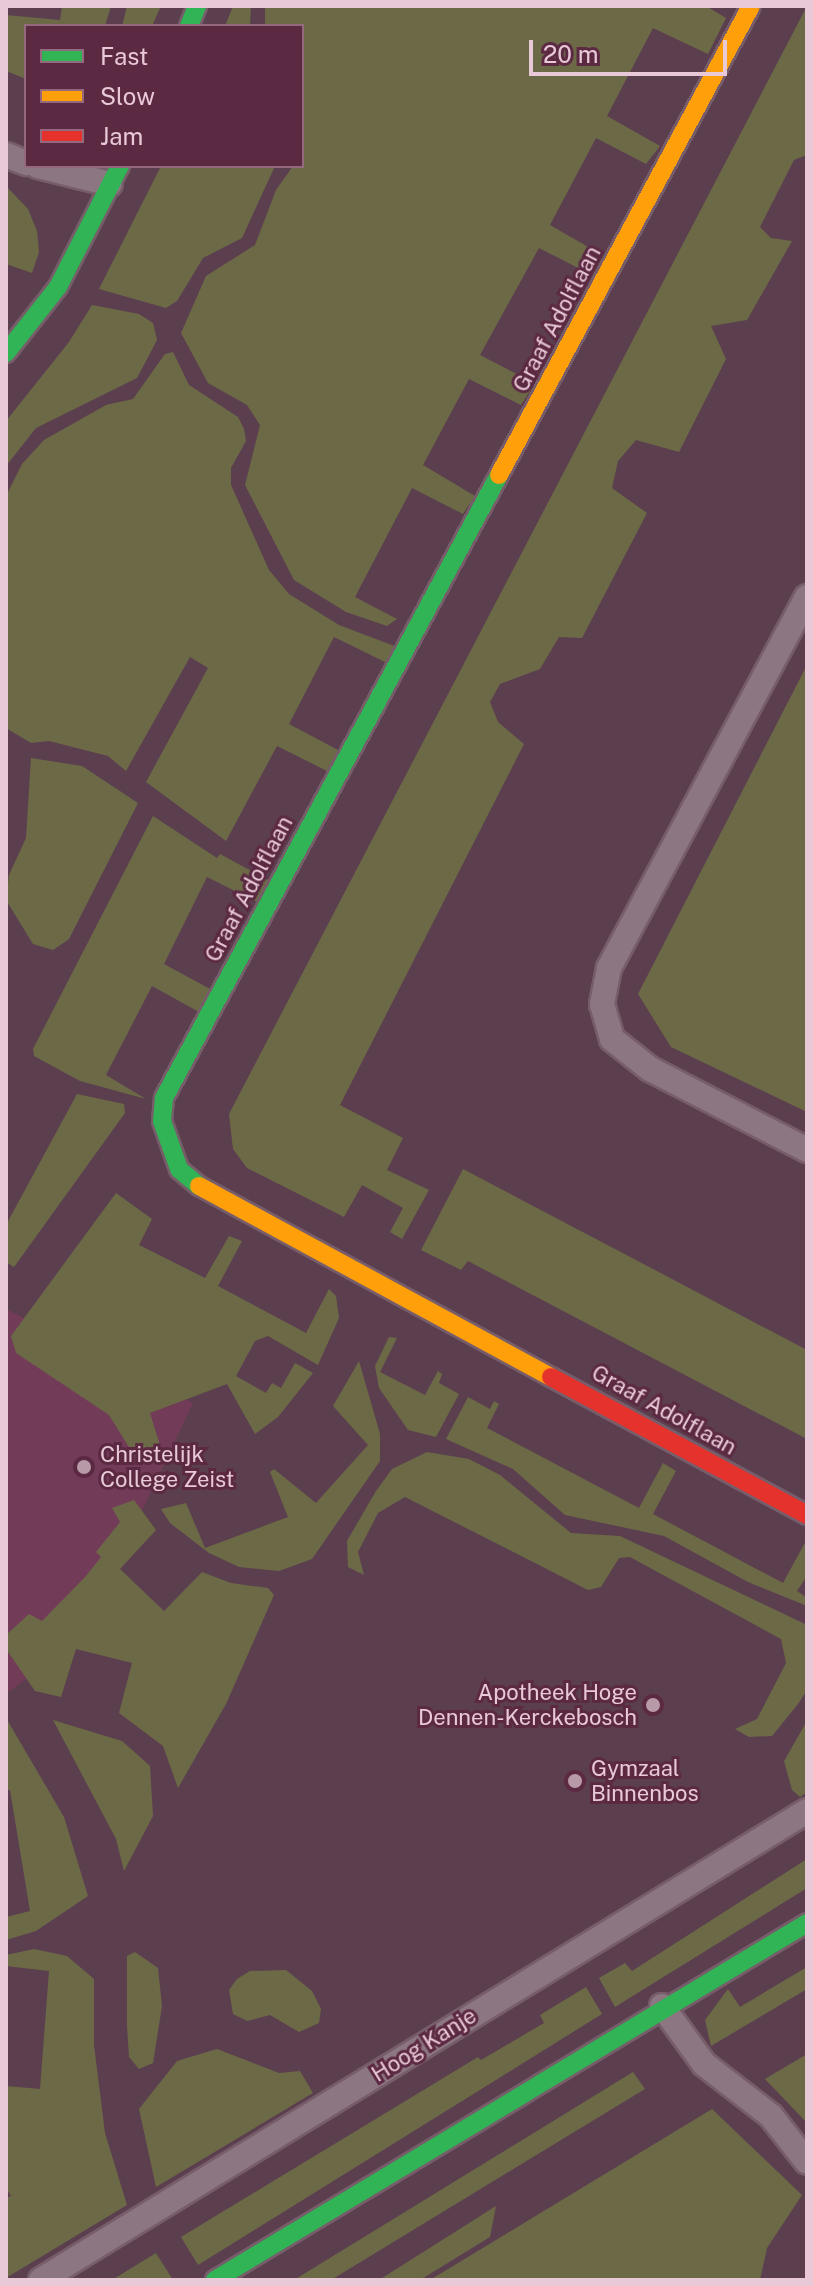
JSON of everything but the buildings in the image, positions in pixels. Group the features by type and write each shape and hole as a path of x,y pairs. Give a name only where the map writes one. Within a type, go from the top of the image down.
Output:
{"street":[{"name":"Graaf Adolflaan","path":"751,6 164,1098 162,1121 179,1169 204,1190 807,1515"},
{"path":"6,353 58,287 115,175 55,168"},
{"path":"807,597 609,968 602,1004 612,1039 650,1069 807,1150"},
{"name":"Hoog Kanje","path":"41,2280 807,1811"},
{"path":"215,2280 662,2006 807,1923"},
{"path":"662,2006 704,2064 771,2116 807,2162"}],"shaded area":[{"path":"62,6 111,6 106,24 24,24 24,78 6,71 6,15 60,20"},
{"path":"127,6 161,6 153,24 122,24"},
{"path":"233,6 251,6 250,24 226,24"},
{"path":"265,6 706,6 726,18 708,54 653,28 607,116 660,146 646,164 596,138 550,225 602,255 590,274 539,248 480,355 532,382 532,388 521,405 469,379 423,465 475,496 463,514 412,488 355,597 397,619 387,626 346,612 294,580 245,485 260,425 247,405 208,383 181,333 206,276 255,245 276,190 292,168 304,168 304,24 265,24"},
{"path":"807,6 807,155 794,160 760,227 771,238 792,241 747,320 711,326 726,359 679,452 636,440 618,461 612,488 647,513 582,638 559,637 540,669 500,684 490,702 498,722 524,744 340,1105 403,1138 387,1170 429,1190 402,1239 390,1232 403,1208 362,1185 344,1217 247,1168 233,1149 229,1114"},
{"path":"160,168 274,168 242,238 203,258 177,301 166,308 99,289"},
{"path":"6,186 28,209 37,231 39,252 32,273 6,264"},
{"path":"92,305 139,314 153,323 157,340 137,378 36,428 6,466 6,421 69,342"},
{"path":"173,352 189,385 238,417 244,429 246,441 231,468 231,485 269,570 289,594 339,625 397,647 385,662 334,637 289,724 338,750 329,772 277,746 226,841 146,782 208,668 190,657 126,771 108,756 49,741 31,743 6,728 6,496 22,464 44,440 106,405 133,399 165,354"},
{"path":"807,665 807,1112 671,1047 638,994"},
{"path":"31,758 82,766 138,803 69,939 53,950 33,944 6,900 9,875 26,838"},
{"path":"153,816 217,858 220,854 270,881 257,902 207,877 164,964 212,990 199,1012 152,986 106,1075 146,1099 80,1081 34,1056 33,1049"},
{"path":"77,1094 124,1104 125,1113 14,1267 6,1262 6,1225"},
{"path":"463,1169 807,1350 807,1439 468,1261 461,1270 421,1250"},
{"path":"116,1193 152,1219 139,1245 205,1278 229,1236 242,1241 218,1286 306,1333 329,1289 336,1296 339,1318 318,1365 268,1336 255,1341 236,1376 266,1393 272,1383 281,1388 295,1363 313,1373 278,1417 255,1434 227,1384 150,1413 163,1455 155,1463 140,1465 109,1415 16,1353 11,1336"},
{"name":"Christelijk College Zeist","path":"6,1309 193,1403 133,1530 38,1670 6,1694"},
{"path":"389,1337 397,1338 380,1372 425,1395 438,1371 442,1374 439,1383 459,1394 436,1437 408,1430 379,1388 375,1366"},
{"path":"359,1361 380,1434 380,1461 312,1559 279,1571 239,1567 209,1553 170,1523 161,1509 186,1503 205,1548 288,1517 270,1472 274,1469 316,1503 368,1445 333,1406"},
{"path":"468,1397 490,1409 494,1401 499,1404 487,1428 639,1508 663,1463 676,1471 653,1514 783,1583 807,1539 807,1576 797,1591 807,1598 807,1606 748,1582 664,1536 565,1515 513,1469 446,1439"},
{"path":"427,1452 469,1459 500,1475 571,1533 620,1536 807,1625 807,1690 798,1704 772,1736 749,1737 735,1729 757,1719 786,1663 781,1639 630,1557 619,1558 601,1587 588,1590 405,1497 378,1513 358,1552 364,1575 348,1567 347,1541 376,1491 392,1469"},
{"path":"134,1500 156,1530 120,1569 164,1611 202,1572 231,1583 268,1588 274,1595 226,1704 178,1788 163,1746 119,1713 132,1663 76,1649 61,1697 35,1691 6,1649 6,1635 29,1614 42,1621 86,1576 101,1557 96,1552 120,1522 112,1508"},
{"path":"6,1718 64,1817 88,1896 36,1931 6,1940 6,1917 30,1911 10,1790 6,1790"},
{"path":"53,1720 122,1741 150,1766 153,1816 124,1871 116,1839"},
{"path":"807,1721 807,1792 800,1797 792,1790 784,1761"},
{"path":"807,1859 807,1888 615,2007 599,1978 625,1963 632,1971"},
{"path":"34,1949 67,1956 94,1979 94,2045 105,2133 127,2205 6,2278 6,2198 11,2196 6,2188 6,2086 40,2089 49,1971 6,1966 6,1955"},
{"path":"135,1952 158,1968 162,2006 153,2063 139,2069 129,2057 127,2026 127,1956"},
{"path":"807,1967 807,1989 711,2046 705,2020 728,1989 740,2007"},
{"path":"286,1970 312,1991 321,2009 319,2023 299,2032 270,2015 247,2021 233,2014 229,1990 237,1979 250,1971"},
{"path":"586,1987 602,2014 198,2265 181,2237 478,2057 481,2060 544,2023 540,2015"},
{"path":"217,2049 279,2073 300,2071 313,2093 156,2187 139,2109 177,2061"},
{"path":"807,2054 807,2123 765,2079"},
{"path":"633,2072 645,2089 331,2280 294,2280"},
{"path":"712,2109 802,2195 767,2248 760,2280 430,2280"},
{"path":"496,2206 490,2237 420,2280 379,2280"},
{"path":"156,2253 173,2280 112,2280"}],"traffic: fast":[{"path":"190,24 197,6"},
{"path":"6,353 58,287 119,168"},
{"path":"199,1186 179,1169 162,1121 164,1098 499,475"},
{"path":"215,2280 807,1923"}],"traffic: slow":[{"path":"499,475 751,6"},
{"path":"199,1186 551,1377"}],"traffic: jam":[{"path":"551,1377 807,1515"}],"place":[{"name":"Christelijk College Zeist","path":"84,1467"},
{"name":"Apotheek Hoge Dennen-Kerckebosch","path":"653,1705"},
{"name":"Gymzaal Binnenbos","path":"575,1781"}]}
